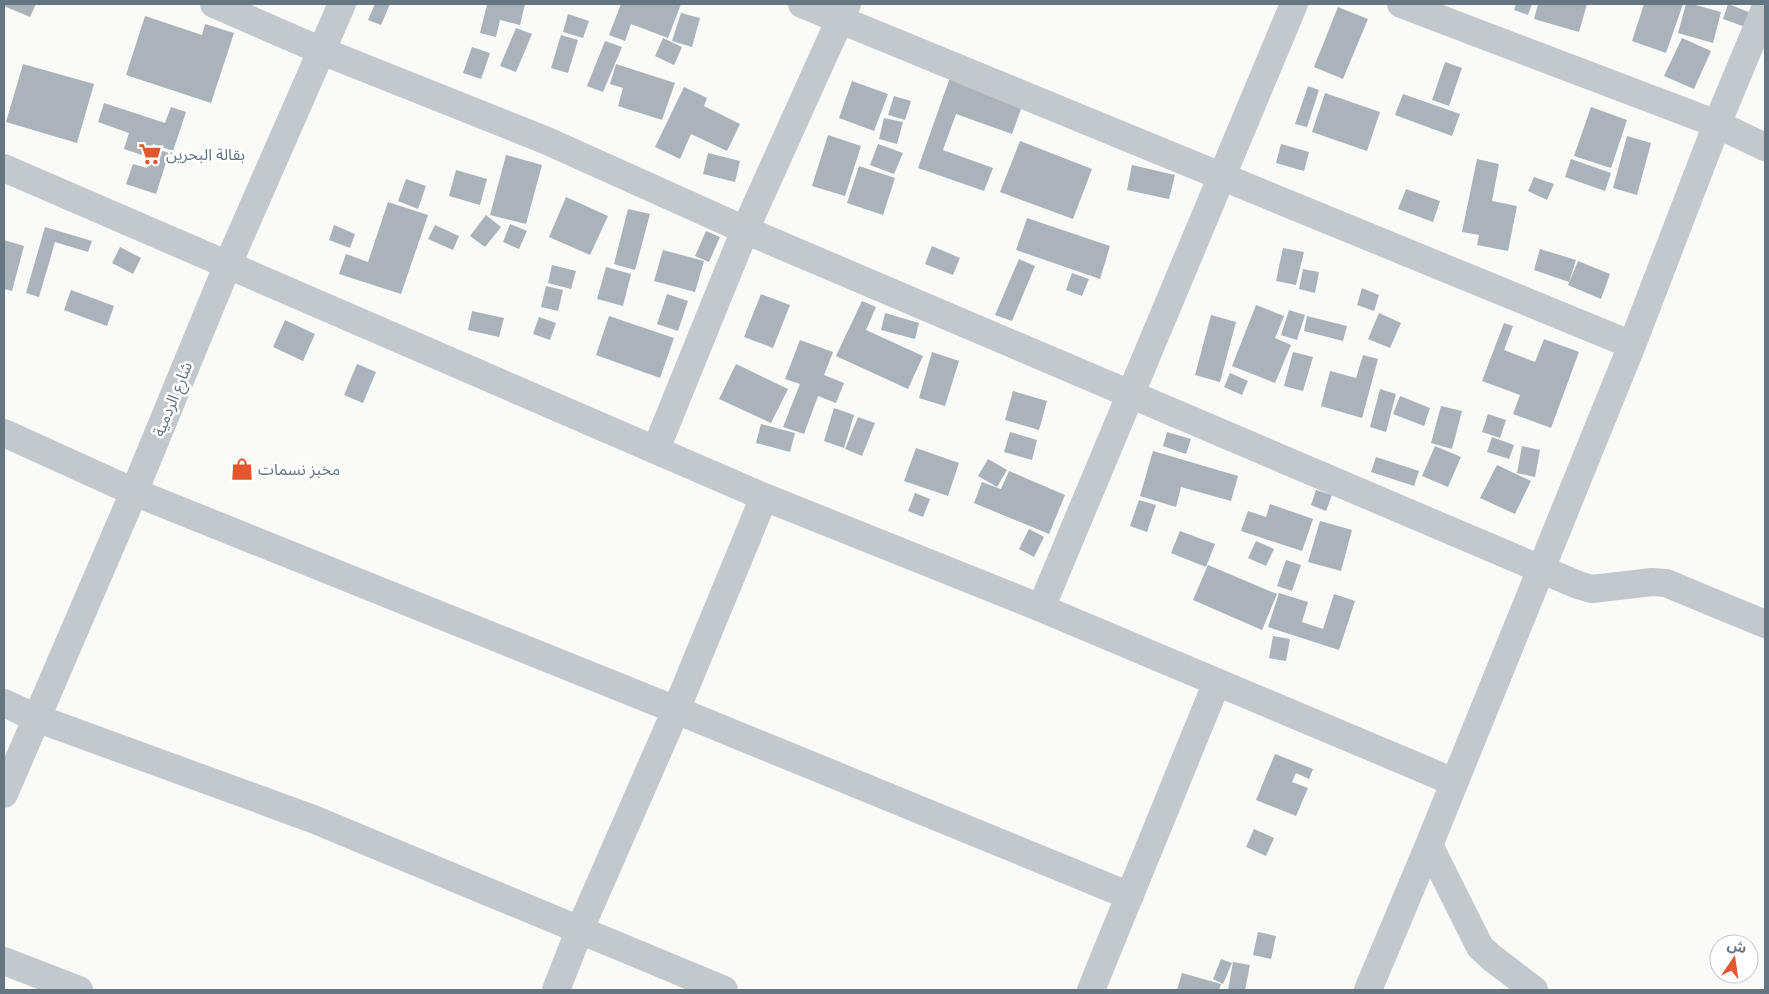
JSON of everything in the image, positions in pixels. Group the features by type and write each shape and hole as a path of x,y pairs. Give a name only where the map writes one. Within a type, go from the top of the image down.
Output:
{"street":[{"path":"214,4 322,51 545,140 745,230 1541,569 1592,589 1652,582 1666,583 1765,624"},
{"name":"شارع الردمية","path":"4,794 134,492 228,264 342,4"},
{"path":"802,4 843,12 1222,177 1632,345"},
{"path":"1041,608 1294,4"},
{"path":"1401,4 1717,124 1765,147"},
{"path":"1368,990 1429,845 1632,345 1717,124 1765,9"},
{"path":"656,449 745,230 843,12"},
{"path":"4,168 764,497 1041,608 1454,782"},
{"path":"4,433 134,492 676,710 1130,896"},
{"path":"556,990 580,930 676,710 764,497"},
{"path":"1091,990 1217,682"},
{"path":"4,703 36,718 313,819 724,990"},
{"path":"1429,845 1480,947 1534,990"},
{"path":"4,960 79,990"}],"building":[{"path":"4,4 36,4 30,17 4,6"},
{"path":"375,4 390,4 381,25 368,20"},
{"path":"487,4 525,4 520,25 500,20 496,37 480,33"},
{"path":"621,4 681,4 668,38 631,24 625,41 609,35"},
{"path":"1516,4 1532,4 1528,15 1514,10"},
{"path":"1538,4 1587,4 1579,32 1534,19"},
{"path":"1644,4 1683,4 1666,53 1632,41"},
{"path":"1686,4 1721,12 1713,43 1678,33"},
{"path":"1728,4 1754,14 1748,28 1723,19"},
{"path":"1338,7 1368,19 1343,79 1314,67"},
{"path":"681,13 700,18 692,47 672,41"},
{"path":"568,14 589,21 583,38 563,32"},
{"path":"145,16 202,35 205,24 234,33 211,103 126,75"},
{"path":"516,28 532,34 516,72 500,66"},
{"path":"561,35 578,40 568,73 551,68"},
{"path":"663,38 682,47 674,65 655,56"},
{"path":"1682,38 1711,51 1694,89 1664,76"},
{"path":"605,41 622,47 603,92 587,86"},
{"path":"472,47 490,53 481,79 463,73"},
{"path":"1445,62 1462,68 1449,106 1432,100"},
{"path":"23,64 94,84 77,143 6,122"},
{"path":"616,64 675,83 662,120 618,106 623,88 610,84"},
{"path":"953,69 1026,95 1012,134 956,114 943,150 993,168 984,191 918,168"},
{"path":"852,81 888,94 874,131 839,118"},
{"path":"1308,86 1319,90 1307,127 1295,124"},
{"path":"684,87 707,98 704,106 740,124 727,151 691,134 680,159 655,147"},
{"path":"1325,93 1380,112 1367,151 1312,132"},
{"path":"1403,94 1460,114 1452,136 1395,115"},
{"path":"894,96 911,101 905,120 888,115"},
{"path":"104,103 165,123 171,107 186,112 173,151 153,144 148,157 124,149 129,133 98,122"},
{"path":"1591,107 1627,120 1611,168 1574,156"},
{"path":"884,118 903,122 897,144 879,139"},
{"path":"828,135 861,146 845,196 812,186"},
{"path":"1627,136 1651,143 1637,195 1613,188"},
{"path":"1020,141 1092,169 1073,219 1000,192"},
{"path":"878,144 903,153 894,174 870,165"},
{"path":"1281,144 1309,152 1304,171 1276,163"},
{"path":"153,148 169,153 156,194 126,184 133,164 147,168"},
{"path":"708,153 740,161 735,182 703,174"},
{"path":"506,155 542,165 526,224 490,215"},
{"path":"1477,159 1499,164 1492,201 1517,206 1508,251 1477,245 1479,235 1462,232"},
{"path":"1571,159 1611,173 1605,191 1565,177"},
{"path":"1132,165 1175,175 1169,199 1127,190"},
{"path":"859,166 895,178 883,215 847,203"},
{"path":"456,170 487,179 480,205 449,196"},
{"path":"1534,177 1554,184 1547,200 1528,191"},
{"path":"406,179 426,186 418,209 398,201"},
{"path":"1406,189 1440,201 1433,222 1398,209"},
{"path":"566,197 608,216 590,255 549,237"},
{"path":"388,202 428,215 401,294 339,274 346,254 368,262"},
{"path":"628,209 650,214 635,270 614,264"},
{"path":"486,215 501,227 485,247 470,236"},
{"path":"1027,218 1110,246 1100,279 1016,250"},
{"path":"510,224 527,231 519,249 503,242"},
{"path":"334,225 355,234 350,248 329,240"},
{"path":"435,225 459,236 453,250 428,239"},
{"path":"45,227 92,241 88,252 55,242 39,297 26,293"},
{"path":"706,231 720,237 709,262 695,256"},
{"path":"4,240 24,246 12,291 4,289"},
{"path":"932,246 960,258 953,275 925,264"},
{"path":"120,247 141,258 133,274 112,263"},
{"path":"1283,248 1304,252 1296,285 1276,281"},
{"path":"1540,249 1576,260 1569,282 1534,270"},
{"path":"663,250 704,261 695,292 654,281"},
{"path":"1019,259 1035,266 1012,321 995,315"},
{"path":"1578,261 1610,274 1601,299 1568,285"},
{"path":"552,265 576,271 571,289 548,283"},
{"path":"606,267 631,274 623,306 597,299"},
{"path":"1303,269 1319,272 1315,293 1299,289"},
{"path":"1072,273 1089,279 1082,296 1066,290"},
{"path":"546,286 563,290 558,311 541,307"},
{"path":"1362,288 1379,295 1374,311 1357,305"},
{"path":"71,290 114,306 107,326 64,310"},
{"path":"667,294 688,301 678,331 657,324"},
{"path":"761,294 790,305 773,348 744,337"},
{"path":"862,301 876,307 866,330 923,356 908,389 836,356"},
{"path":"1256,305 1284,316 1275,338 1291,345 1275,383 1232,366"},
{"path":"1289,310 1305,315 1297,340 1281,335"},
{"path":"472,311 504,318 499,337 468,330"},
{"path":"885,313 919,323 915,339 881,330"},
{"path":"1379,313 1401,323 1390,348 1368,339"},
{"path":"1211,315 1236,322 1220,382 1195,375"},
{"path":"609,316 674,338 660,378 596,355"},
{"path":"1307,316 1347,326 1343,341 1304,331"},
{"path":"539,317 556,323 550,340 533,334"},
{"path":"285,320 315,334 303,361 273,347"},
{"path":"1504,323 1513,326 1504,350 1535,362 1544,339 1579,352 1551,428 1513,414 1520,395 1482,381"},
{"path":"800,340 833,352 824,375 844,383 836,403 818,396 804,434 783,427 800,384 785,379"},
{"path":"932,352 959,361 945,406 919,398"},
{"path":"1293,352 1313,357 1303,391 1284,386"},
{"path":"1363,355 1378,359 1362,418 1321,406 1330,371 1356,378"},
{"path":"357,364 376,372 363,403 344,395"},
{"path":"736,364 788,389 771,423 719,399"},
{"path":"1230,373 1248,381 1242,395 1224,387"},
{"path":"1380,389 1396,394 1386,432 1370,427"},
{"path":"1013,391 1047,401 1039,430 1005,420"},
{"path":"1400,396 1430,408 1424,426 1393,414"},
{"path":"1441,406 1462,411 1452,449 1431,443"},
{"path":"834,408 854,415 844,448 824,441"},
{"path":"1488,414 1506,420 1500,438 1482,432"},
{"path":"858,417 875,423 862,456 845,449"},
{"path":"761,424 795,433 790,452 756,443"},
{"path":"1010,432 1037,440 1032,460 1004,452"},
{"path":"1167,432 1191,439 1186,454 1163,446"},
{"path":"1492,437 1514,445 1509,459 1487,452"},
{"path":"1435,446 1461,457 1448,487 1422,476"},
{"path":"1522,446 1540,450 1535,477 1517,473"},
{"path":"916,448 959,463 948,496 904,481"},
{"path":"1153,451 1238,476 1231,501 1181,487 1176,507 1140,496"},
{"path":"1376,457 1419,471 1414,486 1371,472"},
{"path":"988,459 1007,470 997,487 978,476"},
{"path":"1497,465 1531,481 1515,514 1480,498"},
{"path":"1009,471 1065,495 1049,534 974,503 982,482 1001,489"},
{"path":"1316,490 1332,495 1326,511 1311,505"},
{"path":"915,493 930,499 923,517 908,511"},
{"path":"1139,500 1156,505 1147,532 1130,526"},
{"path":"1270,504 1313,519 1302,551 1241,531 1248,511 1266,517"},
{"path":"1320,521 1352,530 1341,571 1308,562"},
{"path":"1029,529 1044,537 1034,557 1019,549"},
{"path":"1180,531 1215,544 1206,567 1171,553"},
{"path":"1256,541 1274,549 1266,566 1248,558"},
{"path":"1286,560 1301,565 1292,591 1277,586"},
{"path":"1208,565 1277,594 1262,630 1193,600"},
{"path":"1279,593 1308,602 1302,622 1323,629 1334,594 1355,601 1339,650 1268,627"},
{"path":"1273,636 1290,639 1286,661 1269,658"},
{"path":"1275,754 1313,769 1309,779 1296,773 1292,782 1308,788 1296,816 1256,800"},
{"path":"1254,829 1274,838 1266,856 1246,847"},
{"path":"1258,932 1276,936 1271,959 1253,955"},
{"path":"1221,959 1232,963 1223,984 1213,979"},
{"path":"1233,962 1250,965 1245,990 1228,990"},
{"path":"1182,973 1221,984 1219,990 1177,990"}],"place":[{"name":"بقالة البحرين","path":"150,154"},
{"name":"مخبز نسمات","path":"242,469"}]}
